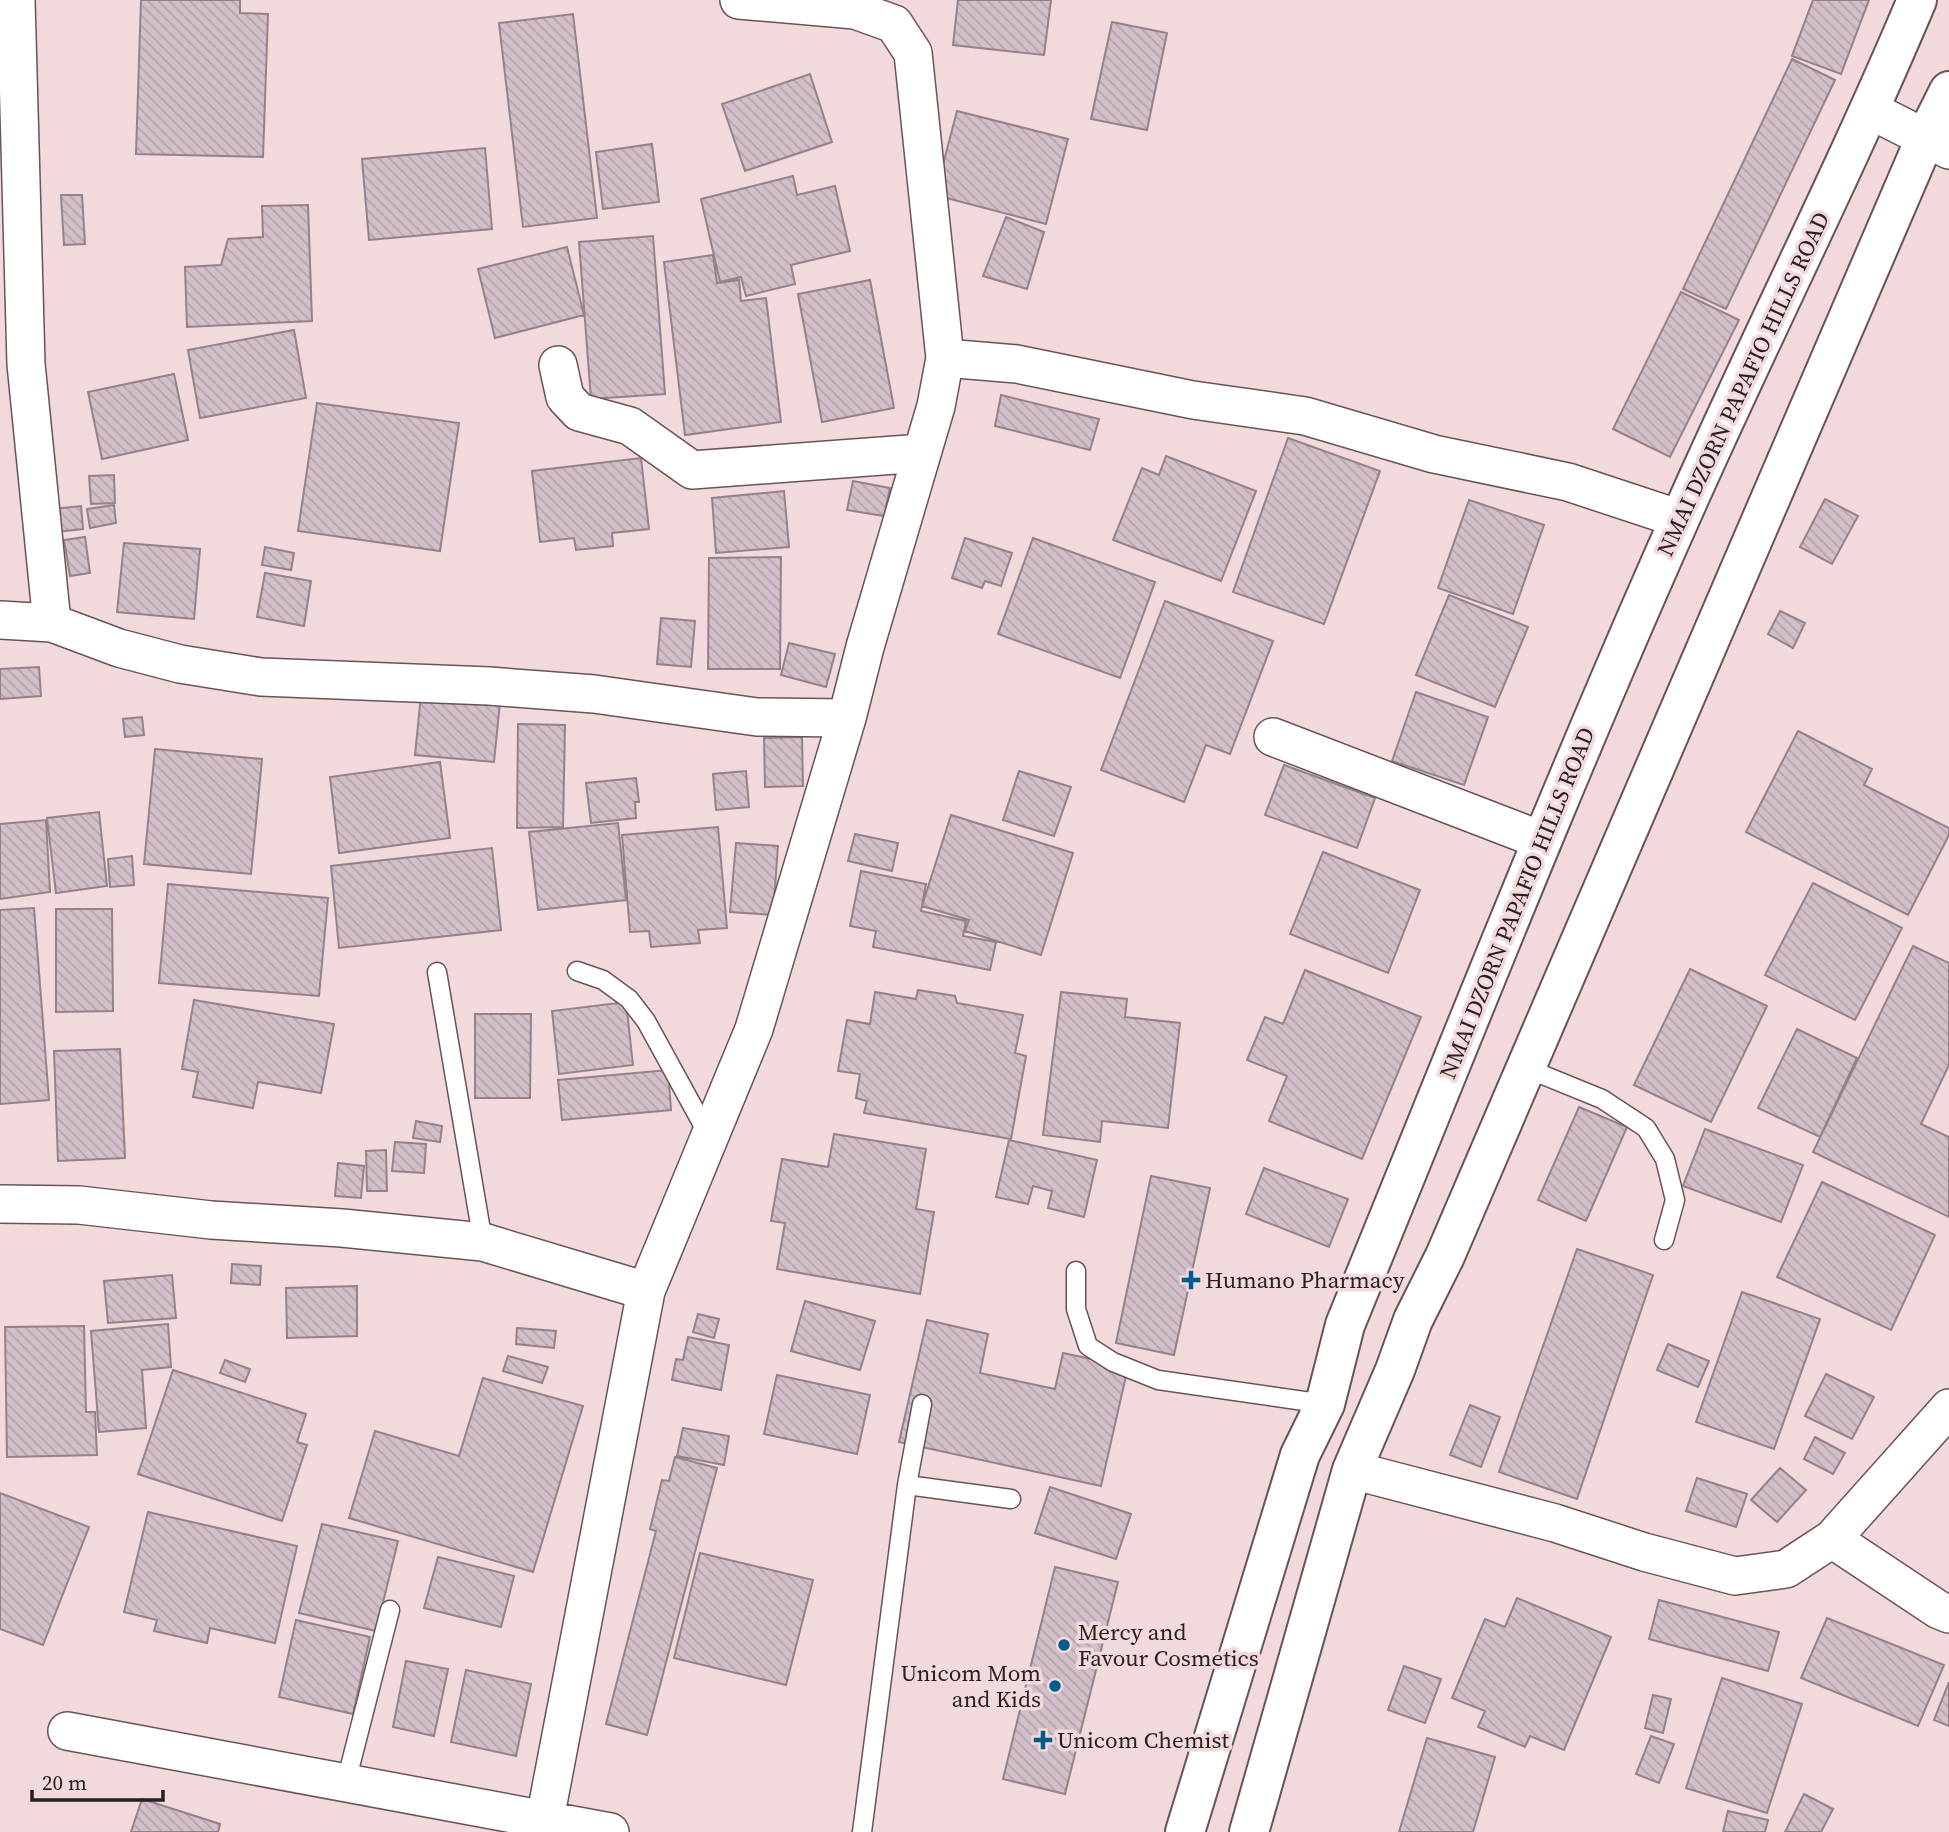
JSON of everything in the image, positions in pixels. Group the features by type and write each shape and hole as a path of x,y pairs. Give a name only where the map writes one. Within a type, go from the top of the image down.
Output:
{"street":[{"path":"16,0 26,364 52,623"},
{"path":"545,1819 646,1291 754,1029 936,406 945,358 913,53 894,23 855,10 739,0"},
{"name":"NMAI DZORN PAPAFIO HILLS ROAD","path":"1185,1832 1300,1455 1325,1404 1345,1325 1541,841 1680,519 1870,110 1916,0"},
{"path":"1249,1832 1352,1470 1395,1370 1413,1320 1445,1256 1937,144 1949,91"},
{"path":"1870,110 1937,144"},
{"path":"945,358 1017,364 1192,400 1305,416 1434,454 1568,482 1680,519"},
{"path":"558,365 565,397 579,412 630,426 692,470 922,453"},
{"path":"0,620 52,623 131,651 180,664 261,677 489,686 594,694 757,717 847,718"},
{"path":"1273,737 1541,841"},
{"path":"0,1204 79,1205 211,1220 342,1228 483,1242 646,1291"},
{"path":"1352,1470 1555,1523 1644,1552 1735,1576 1786,1569 1832,1539 1949,1408"},
{"path":"1832,1539 1939,1611 1949,1614"},
{"path":"67,1731 610,1832"}],"lane":[{"path":"577,971 603,980 629,999 646,1021 709,1136"},
{"path":"437,972 483,1242"},
{"path":"1526,1068 1602,1099 1646,1128 1665,1159 1675,1200 1664,1240"},
{"path":"1076,1271 1076,1309 1088,1346 1113,1362 1158,1380 1325,1404"},
{"path":"862,1832 907,1485 922,1404"},
{"path":"907,1485 1011,1499"},
{"path":"346,1782 390,1610"}],"building":[{"path":"141,0 240,0 240,13 268,14 263,157 136,154"},
{"path":"958,0 1051,0 1044,55 953,45"},
{"path":"1813,0 1869,0 1841,74 1792,56"},
{"path":"573,14 597,218 523,227 499,23"},
{"path":"1112,22 1167,33 1147,130 1091,119"},
{"path":"1792,59 1835,80 1726,309 1683,289"},
{"path":"810,74 832,142 745,171 722,104"},
{"path":"957,111 1068,139 1046,224 935,195"},
{"path":"652,144 659,202 603,209 596,152"},
{"path":"485,148 492,229 369,240 362,159"},
{"path":"793,176 797,195 835,186 850,251 791,265 795,284 746,296 741,277 720,282 701,199"},
{"path":"61,195 82,195 85,244 64,245"},
{"path":"308,205 312,321 187,327 185,267 221,265 228,239 263,237 262,206"},
{"path":"1006,217 1044,232 1027,289 983,276"},
{"path":"653,236 665,394 591,399 579,242"},
{"path":"567,247 584,315 495,338 478,269"},
{"path":"713,255 717,283 739,280 741,301 766,298 781,422 685,435 664,262"},
{"path":"870,280 894,408 822,422 798,294"},
{"path":"1681,292 1739,320 1670,457 1613,429"},
{"path":"294,330 306,398 200,418 188,350"},
{"path":"174,374 188,440 102,459 88,392"},
{"path":"1001,395 1099,419 1090,450 995,426"},
{"path":"317,403 459,423 440,551 298,531"},
{"path":"1288,438 1380,471 1324,624 1233,592"},
{"path":"1166,456 1256,491 1221,581 1113,540 1142,468 1159,475"},
{"path":"641,458 649,529 612,533 613,546 576,550 574,538 540,542 532,471"},
{"path":"114,475 115,503 91,504 89,476"},
{"path":"853,481 890,488 884,516 847,510"},
{"path":"784,491 789,547 716,553 712,498"},
{"path":"1825,499 1858,516 1832,564 1800,547"},
{"path":"1469,500 1544,525 1513,614 1438,588"},
{"path":"114,505 116,523 90,528 87,509"},
{"path":"81,506 83,529 56,532 53,509"},
{"path":"85,537 90,573 70,576 64,540"},
{"path":"965,538 1012,553 1001,586 985,581 982,588 952,578"},
{"path":"1033,538 1155,582 1120,678 998,634"},
{"path":"124,543 200,549 194,619 117,612"},
{"path":"265,547 294,553 291,570 262,565"},
{"path":"781,557 780,669 708,669 709,558"},
{"path":"265,573 311,581 304,626 257,617"},
{"path":"1449,595 1528,627 1495,707 1416,675"},
{"path":"1165,601 1273,641 1230,754 1206,745 1184,802 1101,770"},
{"path":"1780,611 1805,623 1793,648 1768,634"},
{"path":"661,618 695,621 691,667 657,664"},
{"path":"789,643 835,654 826,687 781,675"},
{"path":"39,667 41,696 0,699 0,669"},
{"path":"1416,692 1488,717 1464,785 1392,761"},
{"path":"421,695 500,702 494,762 415,755"},
{"path":"142,717 144,735 125,737 123,719"},
{"path":"518,724 565,725 563,827 517,828"},
{"path":"1798,731 1872,769 1864,785 1949,828 1949,835 1908,915 1746,832"},
{"path":"802,737 803,786 765,787 764,738"},
{"path":"155,749 262,759 251,874 144,864"},
{"path":"440,762 450,838 339,853 330,777"},
{"path":"1284,765 1375,798 1357,848 1265,815"},
{"path":"746,771 749,807 716,810 713,774"},
{"path":"1019,771 1071,787 1054,836 1003,820"},
{"path":"636,778 639,802 635,802 636,818 591,823 586,783"},
{"path":"99,812 107,886 56,893 47,818"},
{"path":"951,815 1073,853 1041,955 965,931 969,920 922,906"},
{"path":"46,820 50,892 0,899 0,824"},
{"path":"618,823 626,900 538,910 529,832"},
{"path":"718,827 727,928 698,930 700,943 651,947 649,931 630,932 622,835"},
{"path":"855,834 898,843 892,871 848,861"},
{"path":"736,843 778,846 773,915 730,912"},
{"path":"492,848 501,930 339,948 331,866"},
{"path":"1323,852 1420,890 1388,973 1290,934"},
{"path":"132,856 134,885 110,887 108,859"},
{"path":"861,871 926,884 921,911 966,921 963,936 996,942 990,970 873,947 876,931 850,926"},
{"path":"1813,883 1902,928 1855,1020 1765,975"},
{"path":"168,884 328,898 319,996 159,983"},
{"path":"34,908 49,1100 0,1104 0,910"},
{"path":"56,909 112,909 113,1011 56,1012"},
{"path":"1913,946 1949,963 1949,1065 1921,1124 1949,1137 1949,1217 1813,1152"},
{"path":"1690,969 1767,1006 1711,1122 1634,1085"},
{"path":"1305,970 1421,1017 1362,1159 1269,1121 1287,1076 1247,1060 1265,1017 1283,1024"},
{"path":"918,990 955,996 957,1003 1023,1015 1015,1053 1026,1056 1011,1139 864,1113 867,1101 856,1098 860,1074 838,1071 847,1020 870,1024 875,992 916,999"},
{"path":"1061,992 1127,999 1125,1017 1180,1023 1168,1128 1102,1121 1100,1142 1043,1135"},
{"path":"194,1000 334,1024 321,1093 258,1082 253,1108 193,1097 198,1072 182,1069"},
{"path":"626,1002 633,1065 559,1074 552,1011"},
{"path":"475,1014 531,1014 530,1098 475,1098"},
{"path":"1797,1029 1857,1058 1820,1137 1758,1108"},
{"path":"120,1049 125,1158 58,1161 54,1051"},
{"path":"668,1070 671,1110 562,1120 558,1080"},
{"path":"1579,1107 1627,1127 1586,1221 1538,1200"},
{"path":"416,1121 442,1126 440,1142 413,1138"},
{"path":"1705,1129 1803,1165 1781,1222 1683,1186"},
{"path":"834,1134 926,1149 916,1209 934,1212 920,1294 777,1269 785,1223 771,1221 782,1159 828,1167"},
{"path":"1009,1140 1097,1160 1084,1217 1048,1208 1052,1191 1033,1186 1028,1204 996,1197"},
{"path":"395,1142 426,1144 424,1173 392,1171"},
{"path":"386,1150 387,1191 367,1191 366,1151"},
{"path":"338,1163 364,1166 361,1198 335,1196"},
{"path":"1264,1168 1348,1199 1329,1247 1246,1214"},
{"path":"1151,1176 1210,1188 1174,1355 1116,1343"},
{"path":"1822,1182 1935,1235 1891,1330 1777,1277"},
{"path":"1577,1249 1653,1275 1577,1499 1499,1472"},
{"path":"232,1264 261,1266 260,1285 231,1283"},
{"path":"172,1275 176,1318 108,1323 104,1281"},
{"path":"357,1286 357,1336 287,1338 286,1288"},
{"path":"1742,1292 1820,1319 1774,1449 1696,1422"},
{"path":"805,1301 875,1321 860,1370 791,1351"},
{"path":"698,1314 719,1319 714,1338 693,1332"},
{"path":"927,1320 988,1334 980,1373 1055,1389 1063,1353 1128,1367 1101,1486 899,1442"},
{"path":"168,1324 171,1367 142,1370 146,1428 99,1432 91,1331"},
{"path":"84,1326 86,1412 95,1412 97,1455 7,1457 5,1327"},
{"path":"517,1328 556,1331 554,1348 516,1344"},
{"path":"688,1337 729,1345 721,1390 672,1380 676,1359 683,1360"},
{"path":"1668,1344 1709,1361 1698,1387 1657,1370"},
{"path":"508,1356 548,1367 542,1383 503,1371"},
{"path":"225,1360 250,1369 245,1382 220,1373"},
{"path":"173,1370 306,1414 297,1442 307,1445 282,1521 138,1474"},
{"path":"1826,1374 1874,1397 1852,1439 1805,1416"},
{"path":"777,1375 870,1395 857,1454 764,1434"},
{"path":"483,1378 583,1406 533,1572 349,1518 375,1431 459,1456"},
{"path":"1470,1405 1500,1417 1481,1467 1450,1455"},
{"path":"683,1428 729,1436 724,1465 677,1456"},
{"path":"1815,1437 1845,1453 1833,1474 1804,1459"},
{"path":"675,1457 717,1468 647,1735 606,1724 656,1531 650,1529 662,1480 669,1481"},
{"path":"1780,1468 1806,1490 1777,1522 1751,1500"},
{"path":"1697,1478 1747,1494 1736,1527 1686,1511"},
{"path":"1050,1487 1131,1514 1116,1559 1035,1533"},
{"path":"0,1493 89,1527 43,1645 0,1629"},
{"path":"148,1512 297,1546 275,1643 210,1628 207,1643 154,1631 157,1620 124,1612"},
{"path":"322,1524 398,1541 376,1631 299,1613"},
{"path":"700,1553 813,1580 786,1685 674,1658"},
{"path":"438,1557 514,1576 501,1627 424,1608"},
{"path":"1055,1567 1118,1582 1065,1794 1003,1779"},
{"path":"1517,1598 1611,1637 1564,1750 1530,1736 1525,1747 1478,1727 1485,1711 1452,1698 1485,1619 1505,1627"},
{"path":"1659,1600 1779,1632 1768,1671 1649,1639"},
{"path":"1827,1618 1944,1665 1918,1726 1801,1678"},
{"path":"296,1620 370,1637 353,1714 279,1697"},
{"path":"406,1661 448,1669 434,1736 393,1727"},
{"path":"1404,1666 1441,1679 1425,1723 1388,1710"},
{"path":"466,1670 531,1684 516,1756 451,1742"},
{"path":"1722,1678 1802,1704 1767,1813 1686,1788"},
{"path":"1949,1682 1949,1726 1934,1720"},
{"path":"1653,1695 1671,1699 1663,1733 1645,1728"},
{"path":"1651,1736 1674,1744 1659,1783 1636,1774"},
{"path":"1427,1738 1495,1757 1473,1832 1399,1832"},
{"path":"1804,1794 1833,1809 1821,1832 1785,1832"},
{"path":"142,1799 220,1824 218,1832 131,1832"},
{"path":"1728,1811 1768,1820 1765,1832 1723,1832"}],"place":[{"name":"Humano Pharmacy","path":"1191,1280"},
{"name":"Mercy and Favour Cosmetics","path":"1064,1645"},
{"name":"Unicom Mom and Kids","path":"1055,1686"},
{"name":"Unicom Chemist","path":"1043,1740"}]}
